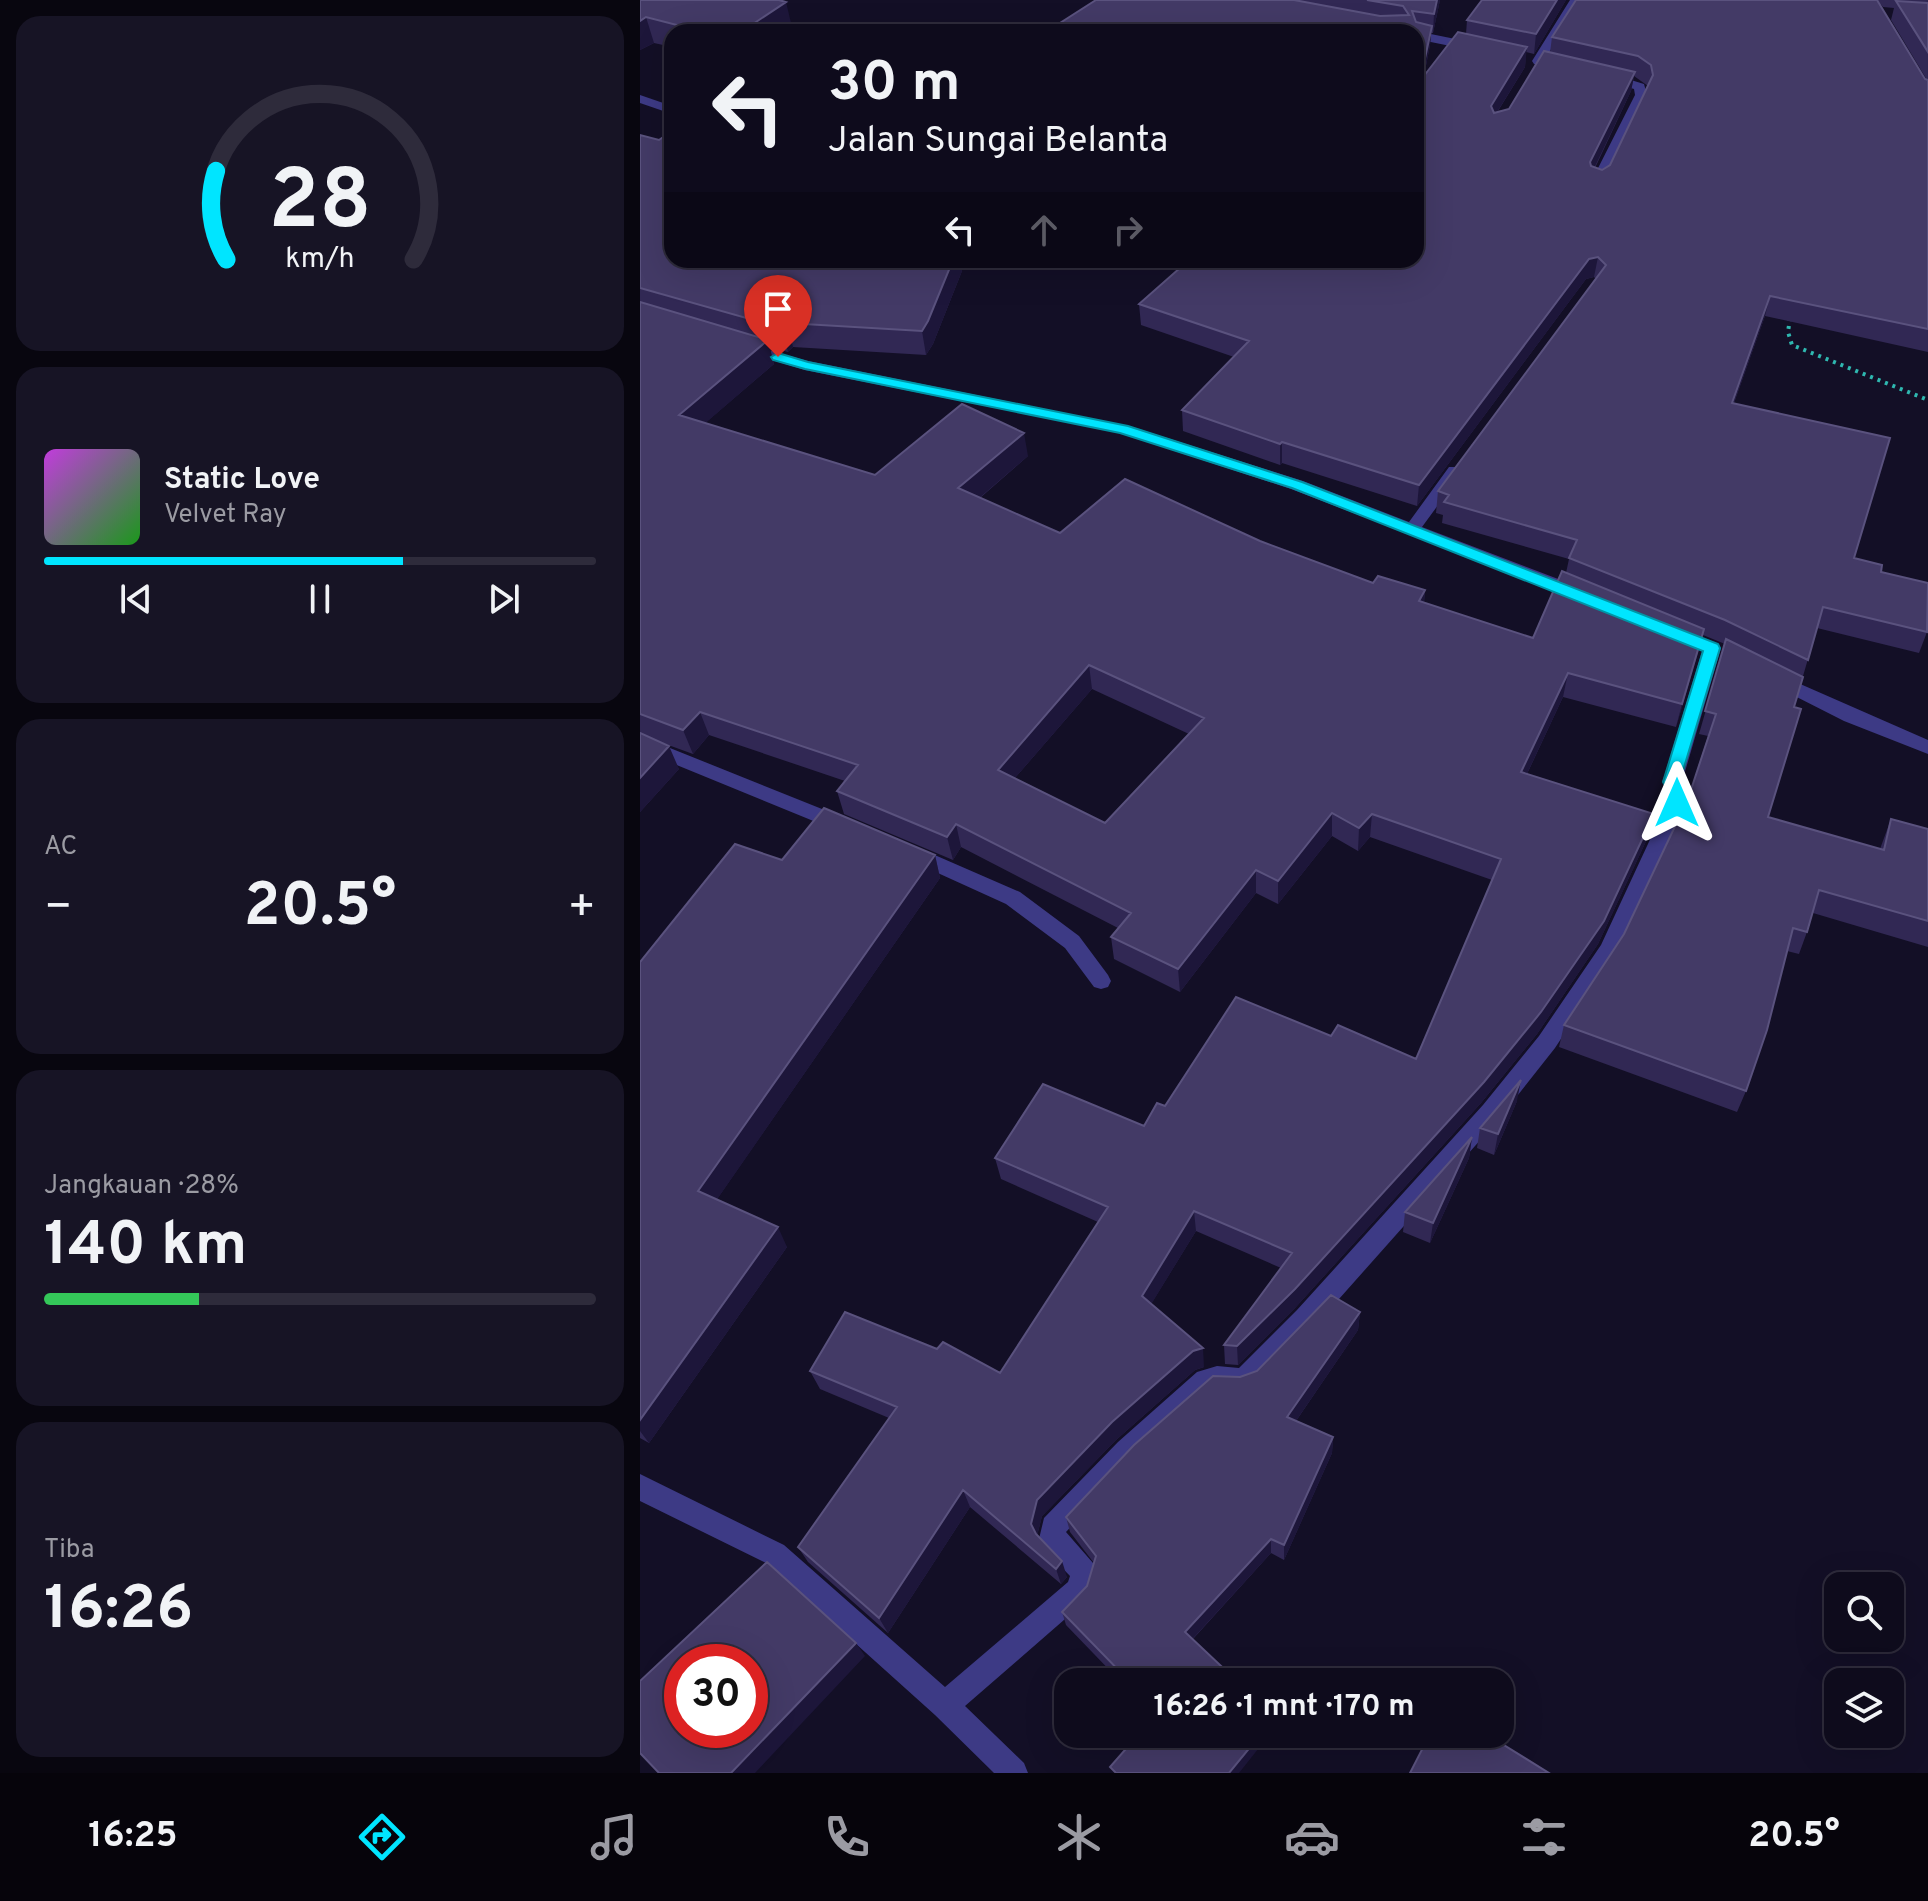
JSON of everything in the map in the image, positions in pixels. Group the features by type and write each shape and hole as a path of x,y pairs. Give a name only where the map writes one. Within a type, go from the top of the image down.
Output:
{"street":[{"path":"1530,74 1576,0"},
{"path":"1424,37 1495,52"},
{"path":"1524,58 1569,68"},
{"path":"1597,184 1641,95 1640,87 1600,75"},
{"path":"640,99 664,107"},
{"path":"730,343 805,365 1123,429 1297,485 1590,598"},
{"path":"1412,529 1466,456"},
{"path":"945,1705 1079,1590 1084,1572 1052,1539 1053,1527 1076,1500 1137,1439 1206,1380 1218,1376 1246,1378 1306,1318 1481,1123 1547,1042 1609,949 1677,803 1678,793 1672,782 1712,648"},
{"path":"1763,673 1851,716 1928,747"},
{"path":"640,743 858,831"},
{"path":"901,849 1013,898 1072,942 1101,981"},
{"path":"640,1487 775,1554 945,1705 1014,1773"}],"path":[{"path":"1791,306 1788,332 1792,345 1928,400"}],"building":[{"path":"640,0 786,2 753,24 673,24 646,17 640,21"},
{"path":"1096,0 1294,0 1380,16 1409,15 1403,6 1367,0 1437,0 1434,14 1412,11 1416,22 1424,24 1058,24"},
{"path":"1482,0 1557,0 1536,34 1467,20"},
{"path":"1576,0 1877,0 1928,80 1928,329 1770,296 1732,403 1890,438 1854,558 1882,565 1881,572 1928,583 1927,632 1823,607 1808,660 1725,620 1569,558 1577,540 1444,502 1449,495 1438,491 1606,265 1598,257 1589,259 1419,485 1282,442 1280,444 1182,410 1249,341 1139,304 1180,268 1424,268 1424,76 1458,32 1527,47 1491,106 1494,113 1509,109 1544,51 1635,72 1590,162 1591,166 1602,170 1610,165 1653,75 1651,65 1638,56 1552,37"},
{"path":"1896,1 1928,3 1928,52"},
{"path":"1424,24 1432,26 1424,63"},
{"path":"640,135 659,140 664,137 664,268 950,268 922,331 787,323 782,328 640,288"},
{"path":"640,302 768,340 679,415 875,475 962,404 1024,433 958,488 1060,533 1125,479 1260,541 1373,583 1378,576 1425,590 1419,601 1533,638 1562,571 1704,629 1682,704 1568,673 1521,772 1654,814 1604,921 1541,1012 1484,1082 1295,1289 1237,1346 1224,1345 1292,1253 1194,1211 1142,1296 1203,1348 1193,1351 1112,1422 1037,1500 1031,1524 1036,1534 1062,1561 1056,1569 963,1490 879,1618 798,1547 897,1407 810,1371 845,1312 937,1349 943,1342 1000,1373 1108,1207 995,1158 1043,1084 1144,1126 1157,1103 1165,1106 1236,997 1331,1036 1338,1025 1416,1059 1501,859 1372,814 1359,828 1332,813 1278,881 1256,870 1178,969 1111,937 1131,913 956,824 947,837 837,791 858,765 700,712 683,730 640,714","holes":["1089,665 1204,718 1105,823 998,770"]},
{"path":"1726,639 1803,677 1794,707 1801,709 1768,817 1884,850 1891,819 1928,829 1928,921 1819,890 1807,932 1793,928 1767,1030 1746,1091 1564,1025 1624,934 1677,822 1680,823 1716,714 1705,711"},
{"path":"640,733 669,746 640,778"},
{"path":"824,808 935,855 698,1191 778,1227 640,1420 640,962 735,844 782,860"},
{"path":"1521,1080 1498,1134 1480,1128"},
{"path":"1472,1137 1433,1223 1405,1212"},
{"path":"1331,1295 1360,1312 1287,1417 1333,1437 1284,1545 1271,1539 1185,1632 1223,1668 1116,1668 1062,1612 1087,1586 1096,1556 1066,1517 1134,1445 1213,1376 1240,1377 1257,1371"},
{"path":"767,1562 856,1643 768,1735 768,1644 679,1644"},
{"path":"664,1659 664,1748 755,1748 731,1773 659,1773 640,1753 640,1681"},
{"path":"1127,1748 1250,1748 1229,1773 1116,1773 1110,1767"},
{"path":"1423,1748 1509,1748 1549,1773 1410,1773"}],"route":[{"path":"778,357 1123,429 1297,485 1635,615 1712,648 1672,782 1678,793 1677,803"}]}
